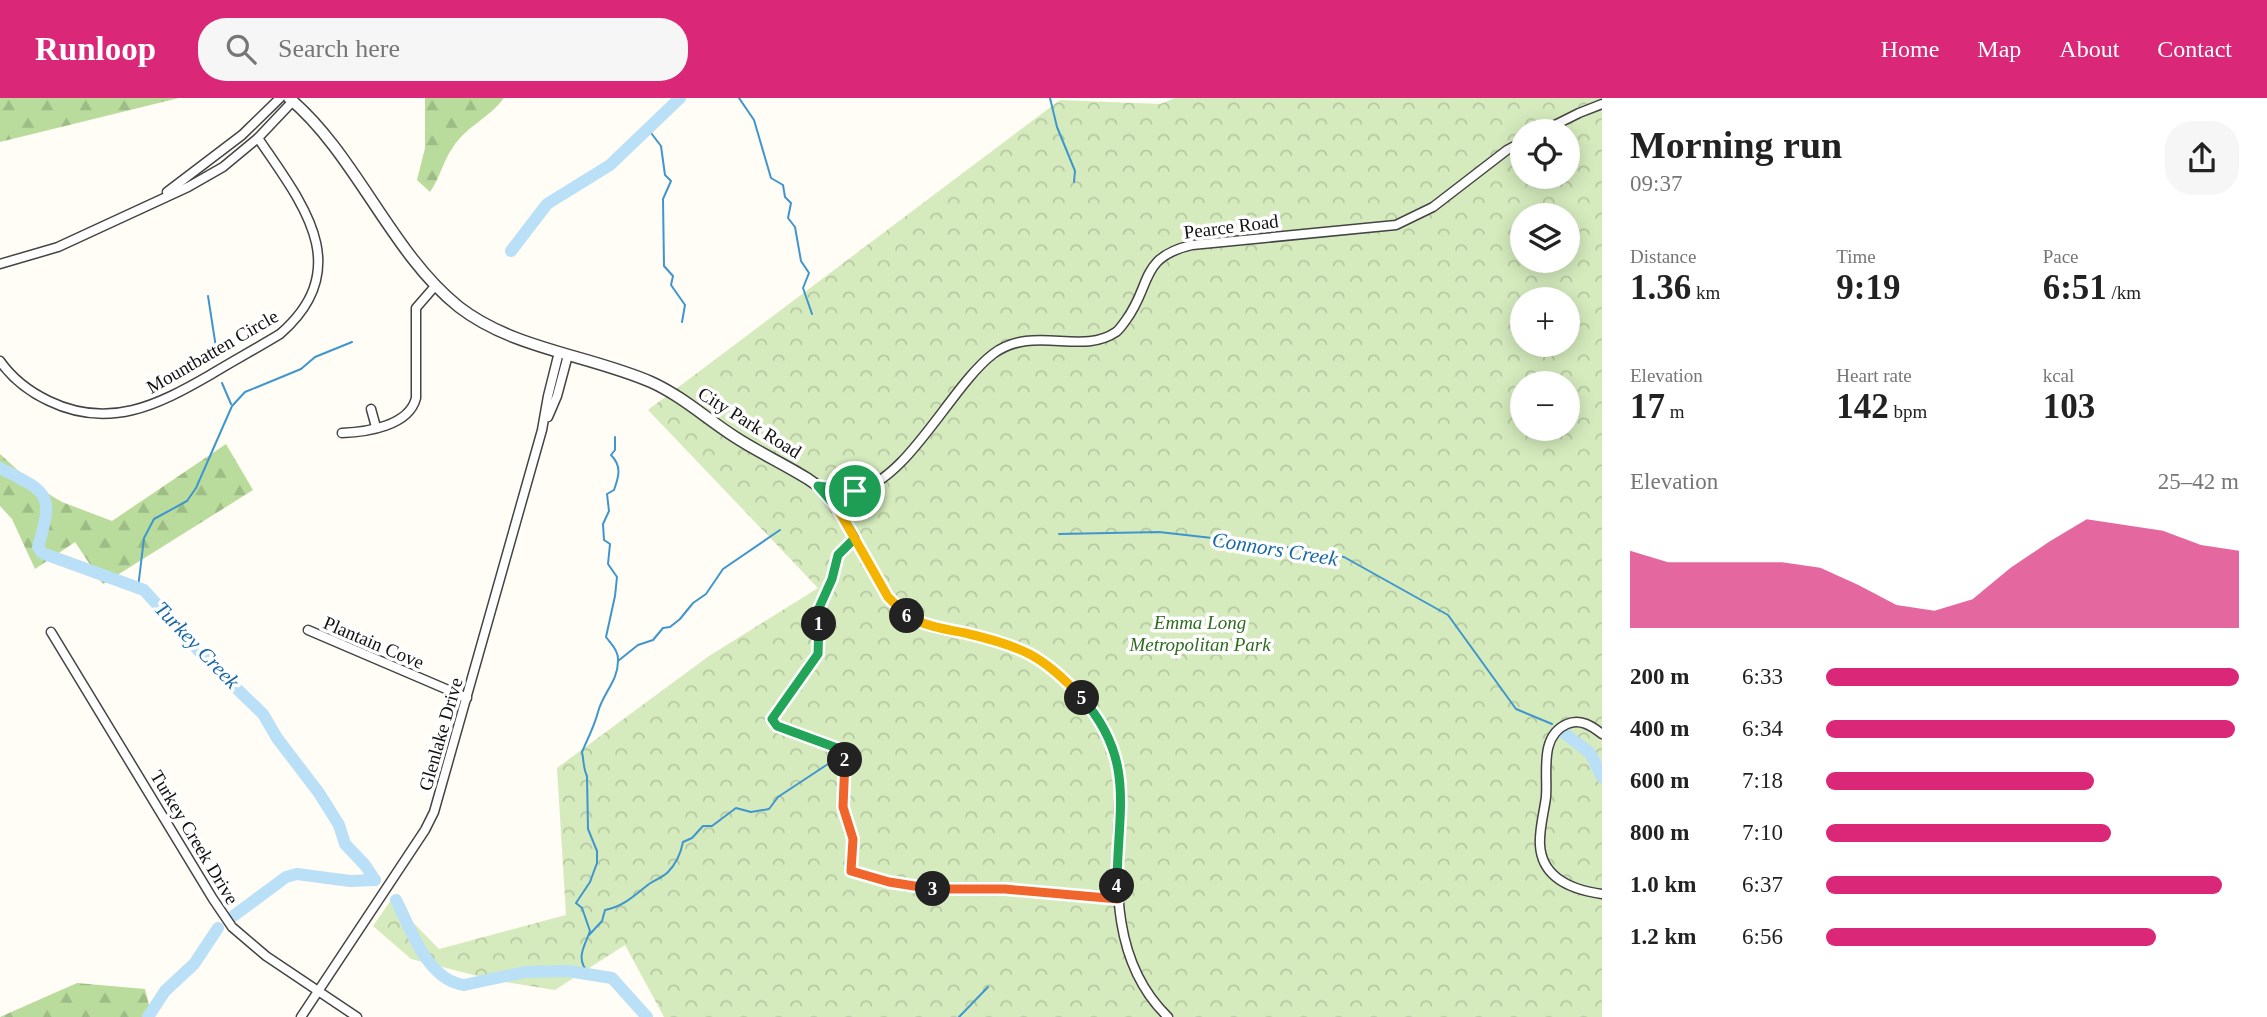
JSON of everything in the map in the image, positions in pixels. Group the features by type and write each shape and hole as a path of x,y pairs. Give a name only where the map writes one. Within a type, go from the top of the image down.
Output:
{"street":[{"path":"150,204 242,135 280,98"},
{"path":"0,264 58,247 188,187 223,167 258,138 291,100"},
{"name":"City Park Road","path":"291,100 325,137 423,270 460,307 485,323 664,388 734,437 818,486 838,509 888,597 901,613 928,625 994,640 1031,653 1062,676 1099,720 1107,733 1119,766 1118,899 1125,943 1135,972 1148,996 1168,1017"},
{"path":"1567,119 1602,104"},
{"name":"Mountbatten Circle","path":"0,361 41,397 63,408 97,415 143,408 175,395 290,326 308,300 317,270 318,253 306,210 258,138"},
{"name":"Pearce Road","path":"838,509 855,491 892,470 923,437 974,370 996,351 1023,339 1083,341 1102,339 1118,331 1135,307 1146,275 1155,263 1173,249 1396,225 1433,208 1510,148"},
{"path":"342,433 355,433 397,422 413,407 416,398 416,307 436,285"},
{"name":"Glenlake Drive","path":"301,1017 425,830 441,793 542,430 557,396 563,353"},
{"path":"371,409 376,427"},
{"path":"818,486 855,491"},
{"path":"855,538 838,555 832,579 821,601 818,654 772,719 777,726 837,748 844,756 846,766 843,807 853,839 851,871 906,886 941,890 1005,889 1118,899"},
{"name":"Plantain Cove","path":"308,630 467,698"},
{"name":"Turkey Creek Drive","path":"51,632 232,927 266,956 357,1017"},
{"path":"1602,734 1588,725 1575,722 1559,729 1552,736 1548,746 1540,846 1552,875 1572,887 1602,894"}],"green space":[{"path":"0,98 179,98 0,142"},
{"path":"425,98 504,98 459,139 430,192 417,180 425,148"},
{"name":"Emma Long Metropolitan Park","path":"1175,98 1602,98 1602,1017 664,1017 625,945 555,990 493,980 411,959 373,926 391,900 439,949 566,915 557,768 709,656 818,588 648,410 1060,100 1160,104"},
{"path":"226,444 253,490 103,584 75,542 35,569 12,519 0,506 0,454 35,486 62,502 112,521"},
{"path":"77,983 145,989 152,1017 0,1017"}],"waterway":[{"path":"511,251 547,204 610,165 680,98"},
{"path":"739,98 754,120 771,178 783,185 785,197 791,203 788,218 795,227 801,261 809,273 803,288 812,314"},
{"path":"1050,98 1057,127 1075,171 1074,182"},
{"path":"648,129 661,146 665,175 671,181 663,199 664,266 673,276 671,285 685,305 682,322"},
{"path":"208,296 217,354"},
{"path":"138,588 144,538 154,519 187,501 196,488 232,406 245,392 301,369 315,357 352,342"},
{"path":"222,383 231,404"},
{"path":"589,974 582,958 590,931 582,908 576,903 590,882 597,863 597,851 588,829 587,776 582,752 617,668 617,654 606,637 617,577 608,564 610,544 604,540 603,524 609,511 607,494 614,490 618,476 617,463 611,455 615,450 615,437"},
{"name":"Turkey Creek","path":"0,468 29,483 43,497 46,515 38,547 42,553 144,590 207,660 263,714 277,738 319,793 339,825 345,844 375,880"},
{"path":"618,661 638,645 653,640 663,628 670,627 680,619 693,603 706,594 723,569 780,530"},
{"name":"Connors Creek","path":"1059,534 1159,532 1274,545 1344,557 1448,615 1516,709 1552,724"},
{"name":"Connors Creek","path":"1564,733 1590,753 1602,777"},
{"path":"589,935 602,921 605,910 623,903 668,872 678,858 683,842 692,838 703,826 712,826 736,808 751,812 769,809 778,797 828,764"},
{"path":"232,917 286,877 297,874 350,881 375,880"},
{"name":"Turkey Creek","path":"396,900 430,964 451,981 464,985 525,972 568,971 612,978 647,1017"},
{"path":"148,1017 165,991 194,964 218,928"},
{"path":"959,1017 988,987"}],"route":[{"path":"855,491 818,486 838,509 855,538 840,551 832,579 821,601 818,654 772,719 777,726 837,748 844,756 846,766 843,807 851,828 854,849 849,869 906,886 941,890 1005,889 1118,899 1121,783 1114,748 1099,720 1069,683 1031,653 994,640 918,622 901,613 888,597 855,538 847,525 838,509 855,491"}]}
